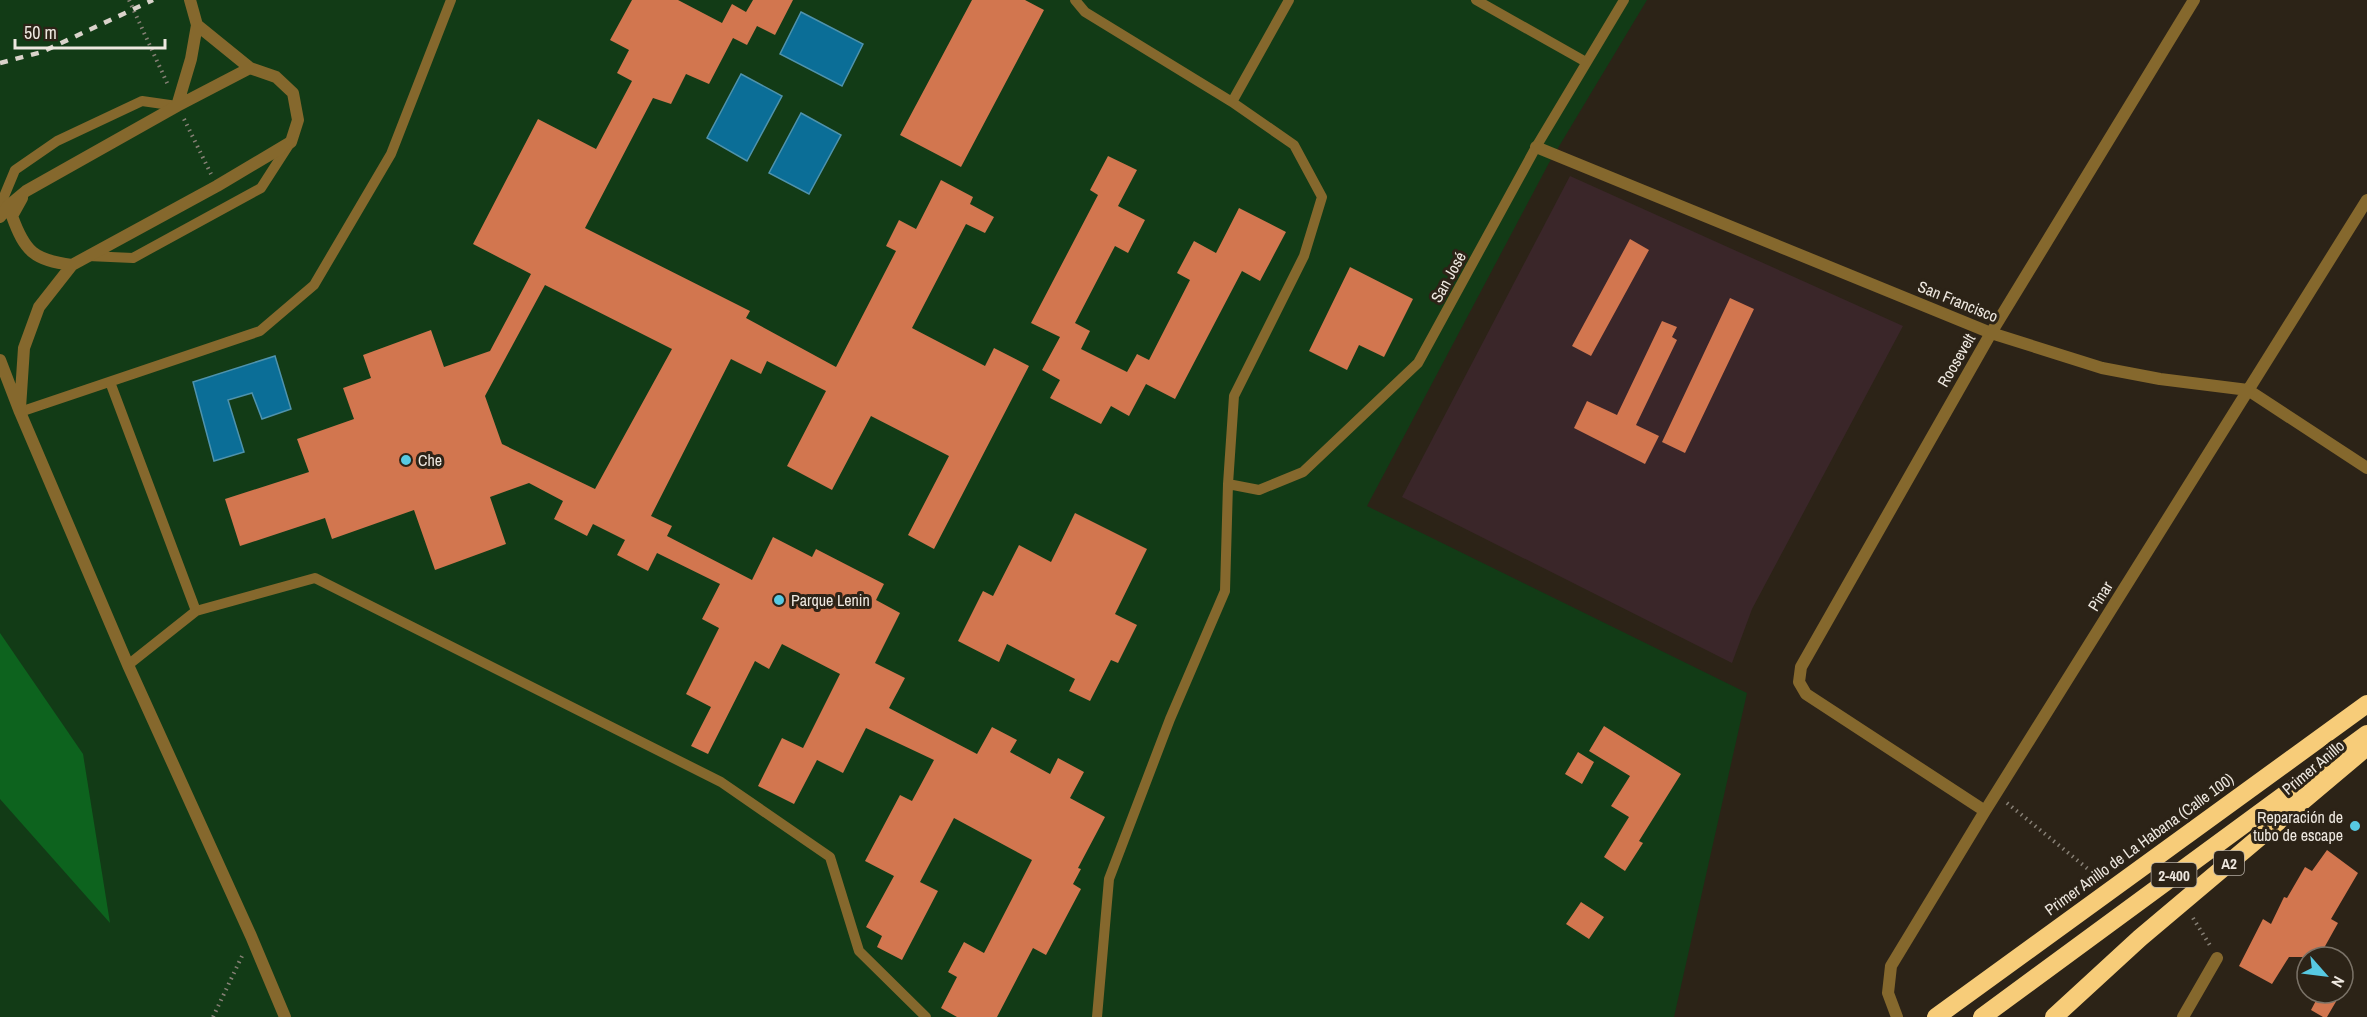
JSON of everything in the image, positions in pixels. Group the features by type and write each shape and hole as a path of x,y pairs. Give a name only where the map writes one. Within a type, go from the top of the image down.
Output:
{"highway":[{"name":"Primer Anillo de La Habana (Calle 100)","path":"1936,1017 2367,704"},
{"name":"2-400","path":"1982,1017 2367,734"},
{"name":"Primer Anillo","path":"2054,1017 2183,901 2367,747"}],"street":[{"path":"177,106 191,59 197,25 190,0"},
{"name":"Roosevelt","path":"1985,811 1806,694 1799,682 1801,667 1991,333 2194,0"},
{"path":"20,412 24,348 39,307 72,265 291,142 298,120 294,93 276,77 250,68 197,25"},
{"path":"0,217 8,206 26,191 177,106 250,68"},
{"name":"San Francisco","path":"1536,147 1991,333 2102,368 2160,379 2248,390 2367,468"},
{"path":"26,191 12,216 20,238 30,250 48,262 72,265"},
{"name":"Pinar","path":"1897,1017 1888,993 1891,966 1985,811 2367,200"},
{"path":"0,360 128,665 251,936 285,1017"},
{"path":"2183,1017 2217,958"}],"lane":[{"path":"20,412 260,331 314,285 391,154 451,0"},
{"path":"1075,0 1084,12 1232,102 1294,145 1322,197 1304,256 1234,396 1228,484 1225,591 1170,719 1108,879 1097,1017"},
{"path":"1232,102 1289,0"},
{"path":"1476,0 1587,62"},
{"name":"San José","path":"1228,484 1260,490 1303,472 1418,363 1536,147 1624,0"},
{"path":"0,206 15,170 57,141 142,101 177,106"},
{"path":"87,256 133,258 261,188 291,142"},
{"path":"110,382 196,611"},
{"path":"128,665 196,611 315,578 721,782 830,857 859,951 926,1017"}],"path":[{"path":"1996,795 2111,888"},
{"path":"2183,901 2217,958"},
{"path":"213,1017 251,936"}],"shaded area":[{"path":"1570,176 1903,326 1752,609 1732,663 1402,497"}],"green space":[{"name":"Parque Lenin","path":"0,0 1647,0 1549,163 1367,506 1747,693 1674,1017 0,1017"},
{"path":"0,633 83,754 110,923 0,799"}],"water":[{"path":"801,12 863,44 842,86 780,54"},
{"path":"741,74 782,96 747,161 707,138"},
{"path":"801,113 841,135 809,194 769,173"},
{"path":"275,356 291,409 262,419 252,393 228,400 244,452 214,461 193,382"}],"building":[{"path":"632,0 678,0 722,23 732,4 746,12 753,0 793,0 775,35 757,26 747,45 733,38 709,84 686,74 671,104 653,98 585,228 750,311 746,318 836,367 896,251 886,246 899,220 916,229 941,180 973,197 970,204 994,217 985,233 966,224 912,328 985,366 994,348 1029,366 934,549 908,535 949,456 871,416 832,490 787,466 826,391 767,361 761,374 731,359 651,516 672,526 667,536 752,580 773,537 812,557 816,549 884,584 876,600 900,613 875,663 905,678 889,708 977,754 992,727 1017,740 1010,752 1050,774 1058,758 1084,772 1070,798 1105,817 1078,868 1081,869 1073,884 1081,889 1046,955 1033,948 997,1017 957,1017 941,1008 957,977 948,972 964,942 984,953 1032,860 954,818 920,882 938,891 902,960 877,947 882,936 866,927 894,876 865,861 900,795 912,801 934,760 866,728 843,773 817,760 794,804 758,786 782,738 803,748 840,674 782,644 769,669 755,661 708,754 691,746 711,707 686,694 719,628 702,619 720,584 657,553 648,571 617,555 625,540 593,524 587,536 554,519 563,501 529,483 490,497 506,544 435,570 414,510 332,539 325,518 240,546 225,499 309,472 297,439 354,419 343,388 371,378 363,355 431,330 444,367 490,351 531,274 473,244 538,119 596,149 632,81 617,73 629,50 610,40","holes":["545,285 672,349 595,489 502,444 485,396"]},
{"path":"972,0 1025,0 1044,10 961,167 900,135"},
{"path":"1108,156 1137,170 1118,206 1145,220 1128,253 1115,246 1075,323 1090,331 1081,349 1127,372 1137,354 1149,360 1190,280 1177,273 1194,241 1216,253 1239,208 1286,232 1260,281 1242,271 1175,399 1146,384 1129,416 1111,406 1101,424 1050,398 1060,380 1042,370 1060,337 1031,323 1098,195 1090,190"},
{"path":"1630,239 1649,250 1591,356 1572,346"},
{"path":"1350,267 1413,299 1384,357 1359,345 1347,370 1309,351"},
{"path":"1730,298 1754,309 1685,453 1662,442"},
{"path":"1662,321 1677,327 1672,337 1677,340 1636,425 1659,436 1645,464 1574,428 1587,401 1617,415"},
{"path":"1075,513 1147,549 1115,614 1137,625 1118,663 1111,660 1090,701 1069,691 1075,679 1007,644 999,662 958,641 983,591 993,596 1019,545 1051,562"},
{"path":"1604,726 1681,774 1639,841 1643,843 1625,871 1604,857 1629,817 1611,806 1630,776 1589,751"},
{"path":"1578,752 1594,762 1582,784 1565,774"},
{"path":"2327,850 2358,873 2331,919 2338,923 2326,945 2295,945 2295,957 2289,957 2272,984 2239,966 2263,919 2271,924 2284,897 2287,898 2305,867 2312,871"},
{"path":"1581,902 1604,917 1589,939 1566,924"},
{"path":"2314,1005 2334,1005 2327,1017 2311,1010"}],"railway":[{"path":"0,63 42,52 153,0"}],"place":[{"name":"Che","path":"406,460"},
{"name":"Parque Lenin","path":"779,600"},
{"name":"Reparación de tubo de escape","path":"2355,826"}]}
